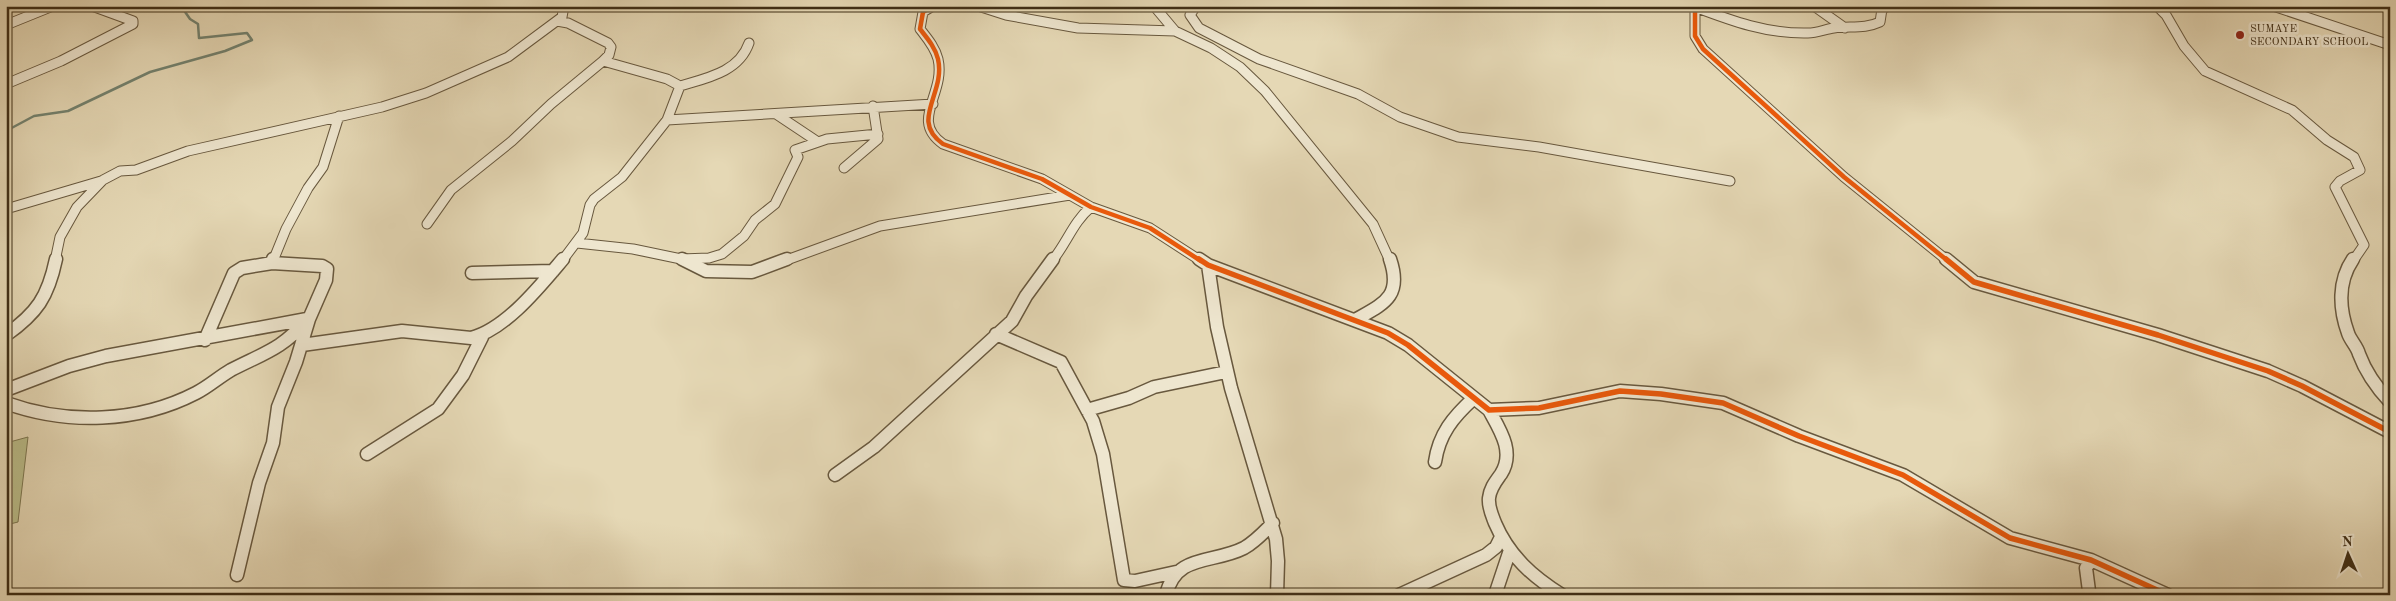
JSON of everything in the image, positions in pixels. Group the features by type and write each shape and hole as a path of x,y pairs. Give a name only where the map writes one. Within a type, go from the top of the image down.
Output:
{"street":[{"path":"6,25 53,6"},
{"path":"6,84 61,61 133,24 133,20 92,6"},
{"path":"6,209 103,180 120,171 136,170 188,151 382,107 426,93 508,57 557,21 564,12 564,6"},
{"path":"933,6 923,12 920,29 935,50 939,69 937,92 927,124 936,139 943,144 1042,178 1091,207 1150,228 1208,265 1388,333 1408,345 1488,410 1507,451 1505,468 1489,496 1490,509 1500,539 1509,553 1536,577 1562,595"},
{"path":"978,6 1006,15 1078,28 1176,31"},
{"path":"1154,6 1176,31 1211,48 1240,67 1265,91 1373,224 1392,262 1394,287 1386,302 1355,320"},
{"path":"1196,6 1190,15 1199,28 1259,59 1358,94 1400,117 1458,137 1531,146 1730,181"},
{"path":"1888,6 1882,9 1882,17 1877,24 1810,33 1774,32 1748,26 1695,6 1695,36 1703,49 1844,177 1974,282 2158,335 2268,371 2302,386 2390,432"},
{"path":"1814,6 1845,28"},
{"path":"2157,6 2166,15 2189,52 2205,71 2292,110 2327,140 2354,158 2360,170 2341,180 2335,187 2364,245 2345,271 2340,302 2348,334 2359,353 2361,363 2374,384 2390,402"},
{"path":"2273,6 2390,45"},
{"path":"427,224 436,208 451,190 512,141 551,104 609,55 611,47 608,43 568,24 557,21"},
{"path":"603,61 667,79 680,86 715,75 732,66 746,55 749,42"},
{"path":"367,454 387,438 439,408 473,357 482,337 513,312 577,244 583,233 590,205 594,198 622,177 667,120 680,86"},
{"path":"667,120 872,106 933,104"},
{"path":"844,168 878,139 872,106"},
{"path":"776,114 818,142"},
{"path":"272,263 286,228 308,188 323,167 339,116"},
{"path":"681,259 714,257 731,247 744,236 755,220 775,204 796,165 798,157 795,150 827,138 878,134"},
{"path":"6,335 28,319 40,306 51,283 60,237 77,207 103,180"},
{"path":"577,244 633,249 681,259 706,271 752,272 880,226 1070,195"},
{"path":"835,475 874,447 1012,320 1026,296 1040,279 1042,272 1063,248 1079,217 1091,207"},
{"path":"205,340 234,273 242,268 272,263 311,266 317,264 327,269 326,280 309,319 302,345 278,407 273,443 259,483 237,575"},
{"path":"1208,265 1212,308 1226,372 1266,508 1273,524 1278,555 1277,595"},
{"path":"472,273 552,271"},
{"path":"6,390 77,363 309,319"},
{"path":"6,403 31,412 66,418 120,414 163,406 194,394 226,374 280,346 309,319"},
{"path":"302,345 402,331 471,338 482,337"},
{"path":"996,334 1061,362 1087,410 1096,428 1103,454 1124,580 1135,581 1176,572 1194,563 1247,546 1273,524"},
{"path":"1087,410 1129,398 1154,387 1226,372"},
{"path":"1488,410 1503,411 1539,408 1620,392 1661,394 1723,403 1799,436 1902,475 1947,499 2010,538 2091,560 2168,595"},
{"path":"1435,462 1439,442 1446,424 1474,398"},
{"path":"1399,595 1486,556 1496,547 1500,539"},
{"path":"1495,595 1499,589 1509,553"},
{"path":"2086,595 2089,591 2086,568 2091,560"},
{"path":"1166,595 1169,580 1176,572"}],"green space":[{"path":"28,437 18,522 6,525 6,443"}],"waterway":[{"path":"6,131 34,116 68,111 150,72 225,51 252,40 247,33 199,38 198,24 190,19 181,6"}],"cycle path":[{"path":"933,6 923,12 920,29 934,48 938,58 939,77 927,125 932,136 943,144 1042,179 1091,207 1150,228 1208,265 1388,333 1408,345 1489,410 1503,411 1539,408 1620,391 1661,394 1723,403 1799,436 1903,475 1947,499 2010,538 2091,560 2168,595"},
{"path":"1695,6 1695,36 1703,49 1844,177 1974,282 2158,335 2268,371 2302,386 2390,432"}],"place":[{"name":"SUMAYE SECONDARY SCHOOL","path":"2240,35"}]}
